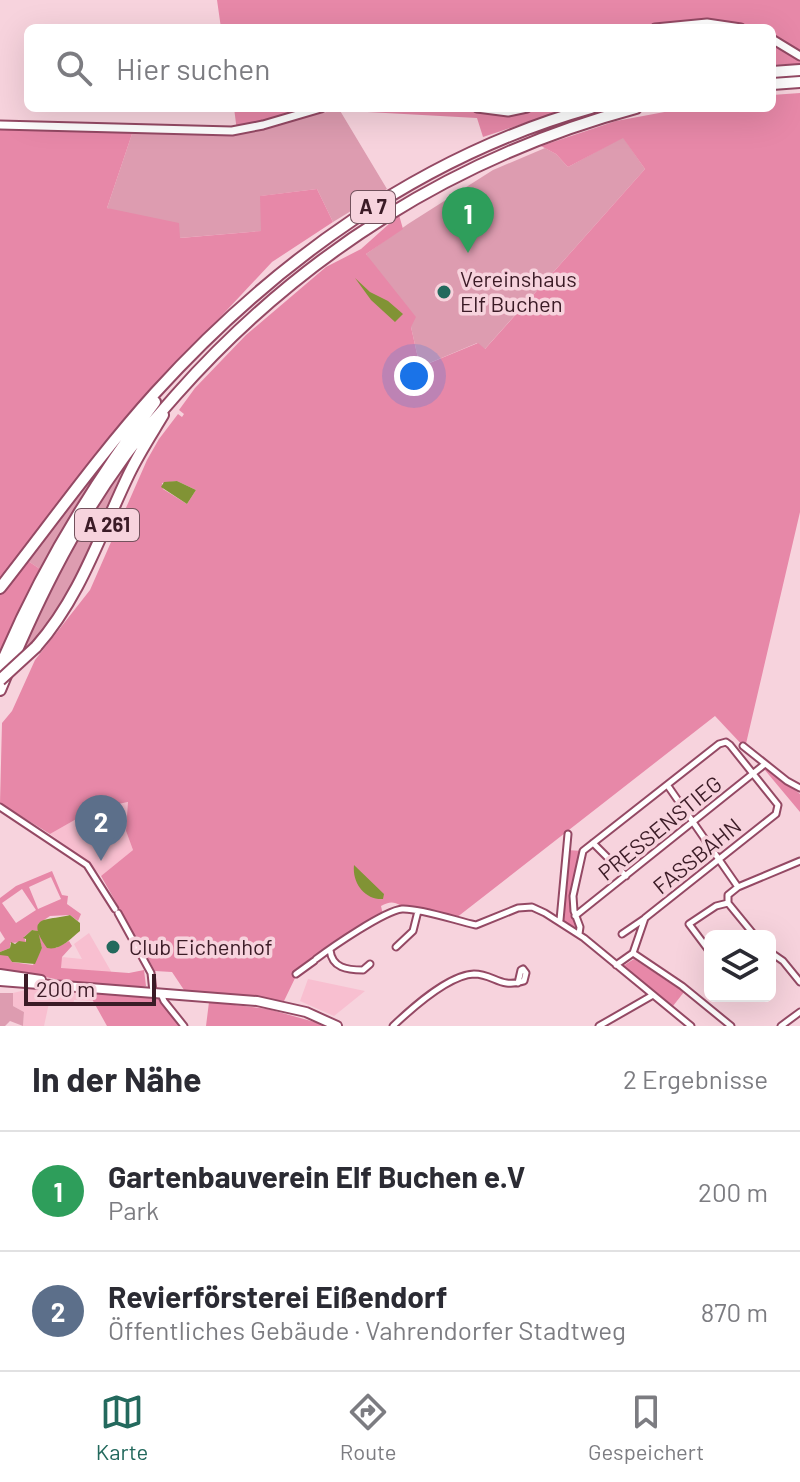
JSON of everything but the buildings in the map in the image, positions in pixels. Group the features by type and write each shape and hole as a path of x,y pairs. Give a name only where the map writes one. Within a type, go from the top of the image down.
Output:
{"highway":[{"path":"776,72 800,70"},
{"path":"776,84 800,82"},
{"name":"A 7","path":"0,667 32,596 77,513 114,457 189,360 249,301 344,225 389,196 494,142 580,112"},
{"name":"A 7","path":"0,690 41,598 74,535 120,462 155,416 257,312 315,265 395,209 515,148 622,112"},
{"name":"A 261","path":"0,588 118,436 189,360"},
{"name":"A 261","path":"0,680 52,628 86,573 130,472 173,399"}],"main road":[{"path":"776,41 800,55"},
{"path":"0,125 232,131 307,112"},
{"path":"0,974 81,988"},
{"path":"0,981 281,1005 337,1026"}],"street":[{"path":"579,934 573,896 583,851 719,744 726,742 754,774"},
{"path":"743,746 800,788"},
{"name":"PRESSENSTIEG","path":"575,916 765,764"},
{"name":"FASSBAHN","path":"633,953 645,918 776,814 778,805 754,774"},
{"path":"668,786 738,887"},
{"path":"0,807 87,865 151,973 157,993 184,1026"},
{"path":"560,920 568,834"},
{"path":"593,843 626,876"},
{"path":"750,930 728,903 728,895 738,887 800,861"},
{"path":"704,944 689,924 716,906 728,903"},
{"path":"296,974 333,945 395,911 418,911 476,925 503,911 532,907 560,920 579,934 691,1026"},
{"path":"396,947 413,931 418,911"},
{"path":"622,934 645,918"},
{"path":"330,949 338,966 363,970 370,964"},
{"path":"616,965 633,953 682,986 731,1026"},
{"path":"776,956 800,982"},
{"path":"393,1026 426,995 472,974 509,985 518,983"},
{"path":"599,1026 653,995"},
{"path":"781,1026 800,1012"}],"shaded area":[{"path":"217,0 800,0 800,64 776,65 776,24 220,24"},
{"path":"800,93 800,512 745,748 715,716 456,918 393,903 381,906 383,915 297,974 284,1001 184,990 172,972 155,971 101,876 133,850 126,831 128,802 94,809 50,834 0,803 2,723 12,711 35,660 90,590 159,439 178,414 182,417 184,414 179,410 195,388 246,335 326,267 361,249 399,215 403,229 366,254 416,317 411,327 420,367 478,343 485,349 645,169 623,138 568,167 556,154 541,146 616,121 664,112 776,112 776,95","holes":["177,481 196,490 187,504 163,489 162,483"]},
{"path":"235,112 296,112 237,131"},
{"path":"326,112 341,112 387,189 333,222 317,189 261,196 262,231 179,238 107,208 133,131 230,135"},
{"path":"367,112 558,112 483,137 477,118"},
{"path":"0,129 133,131 107,208 179,223 180,238 261,231 260,196 317,189 333,222 272,262 114,431 0,584"},
{"path":"623,137 645,169 484,350 477,343 420,367 411,327 366,254 493,170 545,148 568,167"},
{"path":"355,278 403,314 395,322 371,300"},
{"path":"138,446 75,584 41,634 20,656 73,548"},
{"path":"97,471 40,569 28,561"},
{"path":"177,481 196,490 187,504 161,487 164,482"},
{"path":"28,561 40,569 0,654 0,595"},
{"path":"764,769 770,770 800,794 800,812"},
{"path":"129,802 126,831 133,850 101,876 87,861 50,834 94,809"},
{"path":"567,850 583,851 573,897 580,927 576,930 560,920"},
{"path":"354,865 384,894 383,899 371,897 361,889 355,878"},
{"path":"52,871 62,895 68,896 67,904 81,914 78,921 70,915 50,916 38,924 42,940 56,948 69,941 72,946 62,957 61,968 129,973 144,970 146,986 94,986 0,970 0,955 8,955 12,962 33,965 42,948 37,931 32,930 24,937 26,942 10,943 10,948 0,952 0,944 5,939 0,931 0,898 16,886","holes":["51,877 61,899 38,909 29,887","22,889 36,910 16,923 2,903"]},
{"path":"70,915 80,923 80,931 61,946 47,948 40,937 38,924"},
{"path":"32,930 38,931 42,948 35,964 12,962 8,956 0,955 0,952 10,948 11,942 26,942 23,938"},
{"path":"89,933 112,973 57,969 62,957 82,959 74,944"},
{"path":"634,959 684,992 673,1006 623,966"},
{"path":"308,979 365,991 334,1016 300,1001"},
{"path":"34,988 88,992 93,1001 74,1000 73,1006 49,1003 44,1026 23,1026 24,1012 13,1006 13,993"},
{"path":"87,990 164,1000 184,1026 107,1026"},
{"path":"0,993 13,993 13,1006 24,1012 23,1026 10,1021 0,1026"},
{"path":"209,1002 268,1009 329,1026 206,1026"}],"place":[{"name":"Gartenbauverein Elf Buchen e.V","path":"468,253"},
{"name":"Vereinshaus Elf Buchen","path":"444,292"},
{"name":"Revierförsterei Eißendorf","path":"101,861"},
{"name":"Club Eichenhof","path":"113,947"}]}
